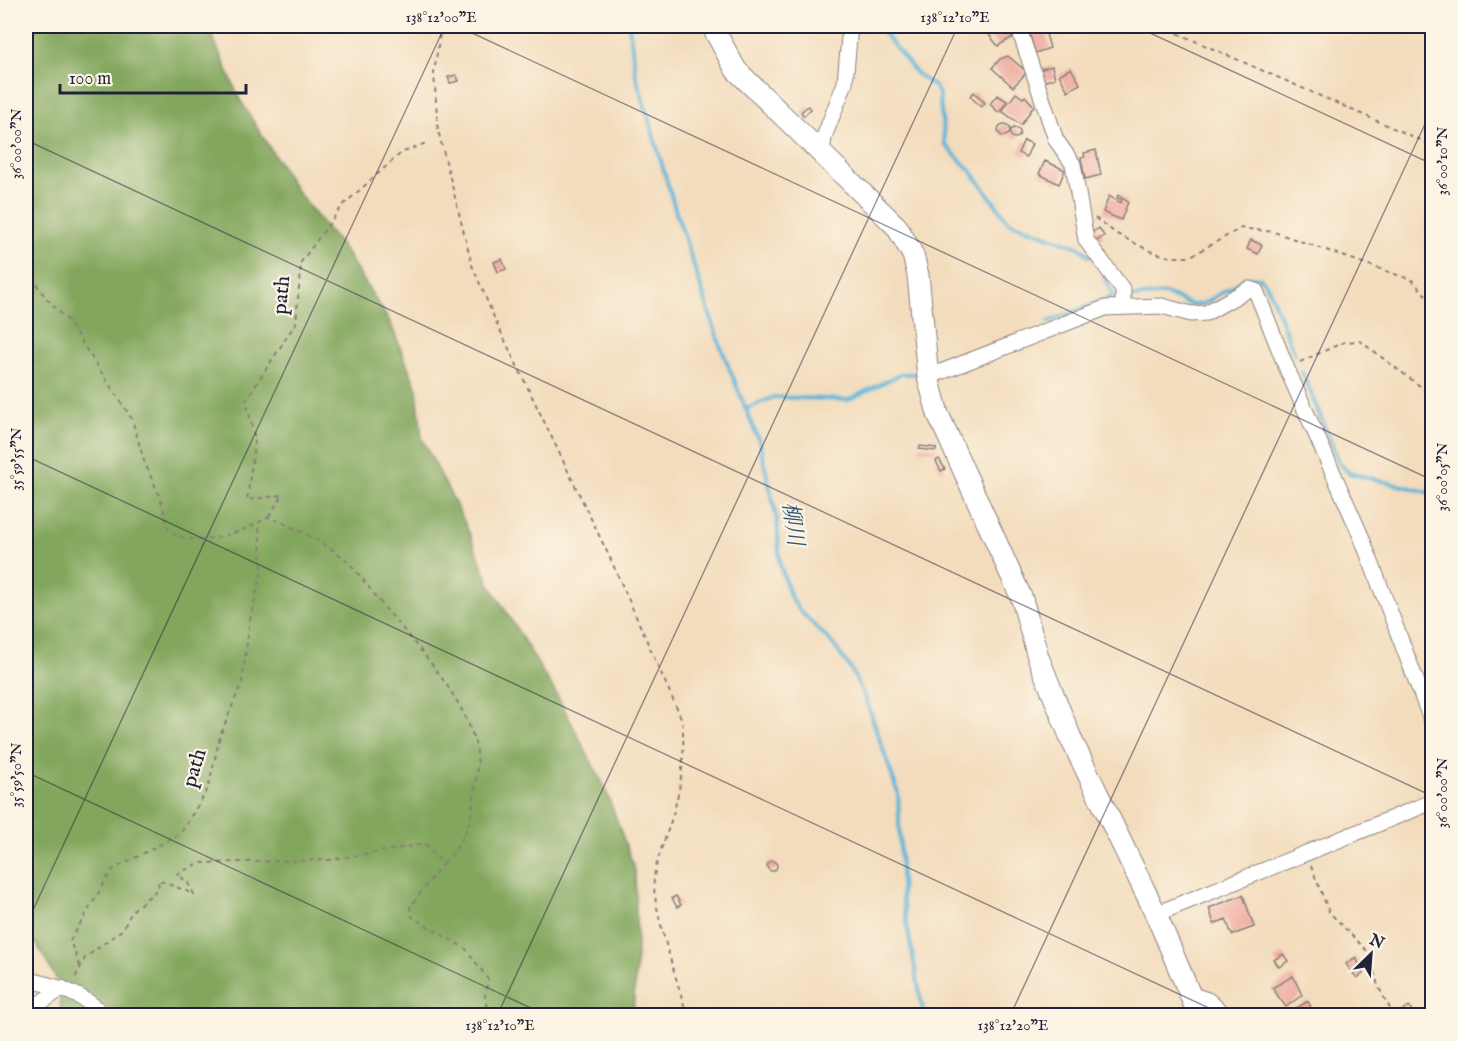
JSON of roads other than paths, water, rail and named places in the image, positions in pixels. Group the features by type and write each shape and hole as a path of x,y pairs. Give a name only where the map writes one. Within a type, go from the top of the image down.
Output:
{"street":[{"path":"711,26 736,70 897,227 913,255 918,275 928,377 938,414 1022,599 1038,657 1072,741 1156,914 1193,995 1199,1016"},
{"path":"822,155 824,136 845,83 850,26"},
{"path":"1018,26 1056,140 1073,164 1086,240 1123,290 1123,306"},
{"path":"928,377 1105,308 1162,306 1191,314 1206,313 1250,289 1256,291 1287,369 1361,536 1432,722"},
{"path":"1156,914 1432,802"},
{"path":"26,979 65,989 92,1002 105,1016"},
{"path":"29,1016 30,1010 65,989"},
{"path":"1193,995 1208,1000 1226,1016"}],"waterway":[{"name":"柳川","path":"629,26 636,76 675,209 720,345 760,444 777,520 780,565 791,598 799,610 832,643 851,669 866,700 898,793 902,898 924,1016"},
{"path":"878,26 917,74 935,87 939,94 945,145 971,171 1009,222 1081,248 1089,256"},
{"path":"1048,322 1113,296 1104,276"},
{"path":"1131,297 1166,294 1192,305 1203,304 1249,277 1261,278 1268,287 1295,355"},
{"path":"1302,372 1340,464 1349,473 1432,493"},
{"path":"746,409 774,397 848,400 901,374 917,374"}]}
